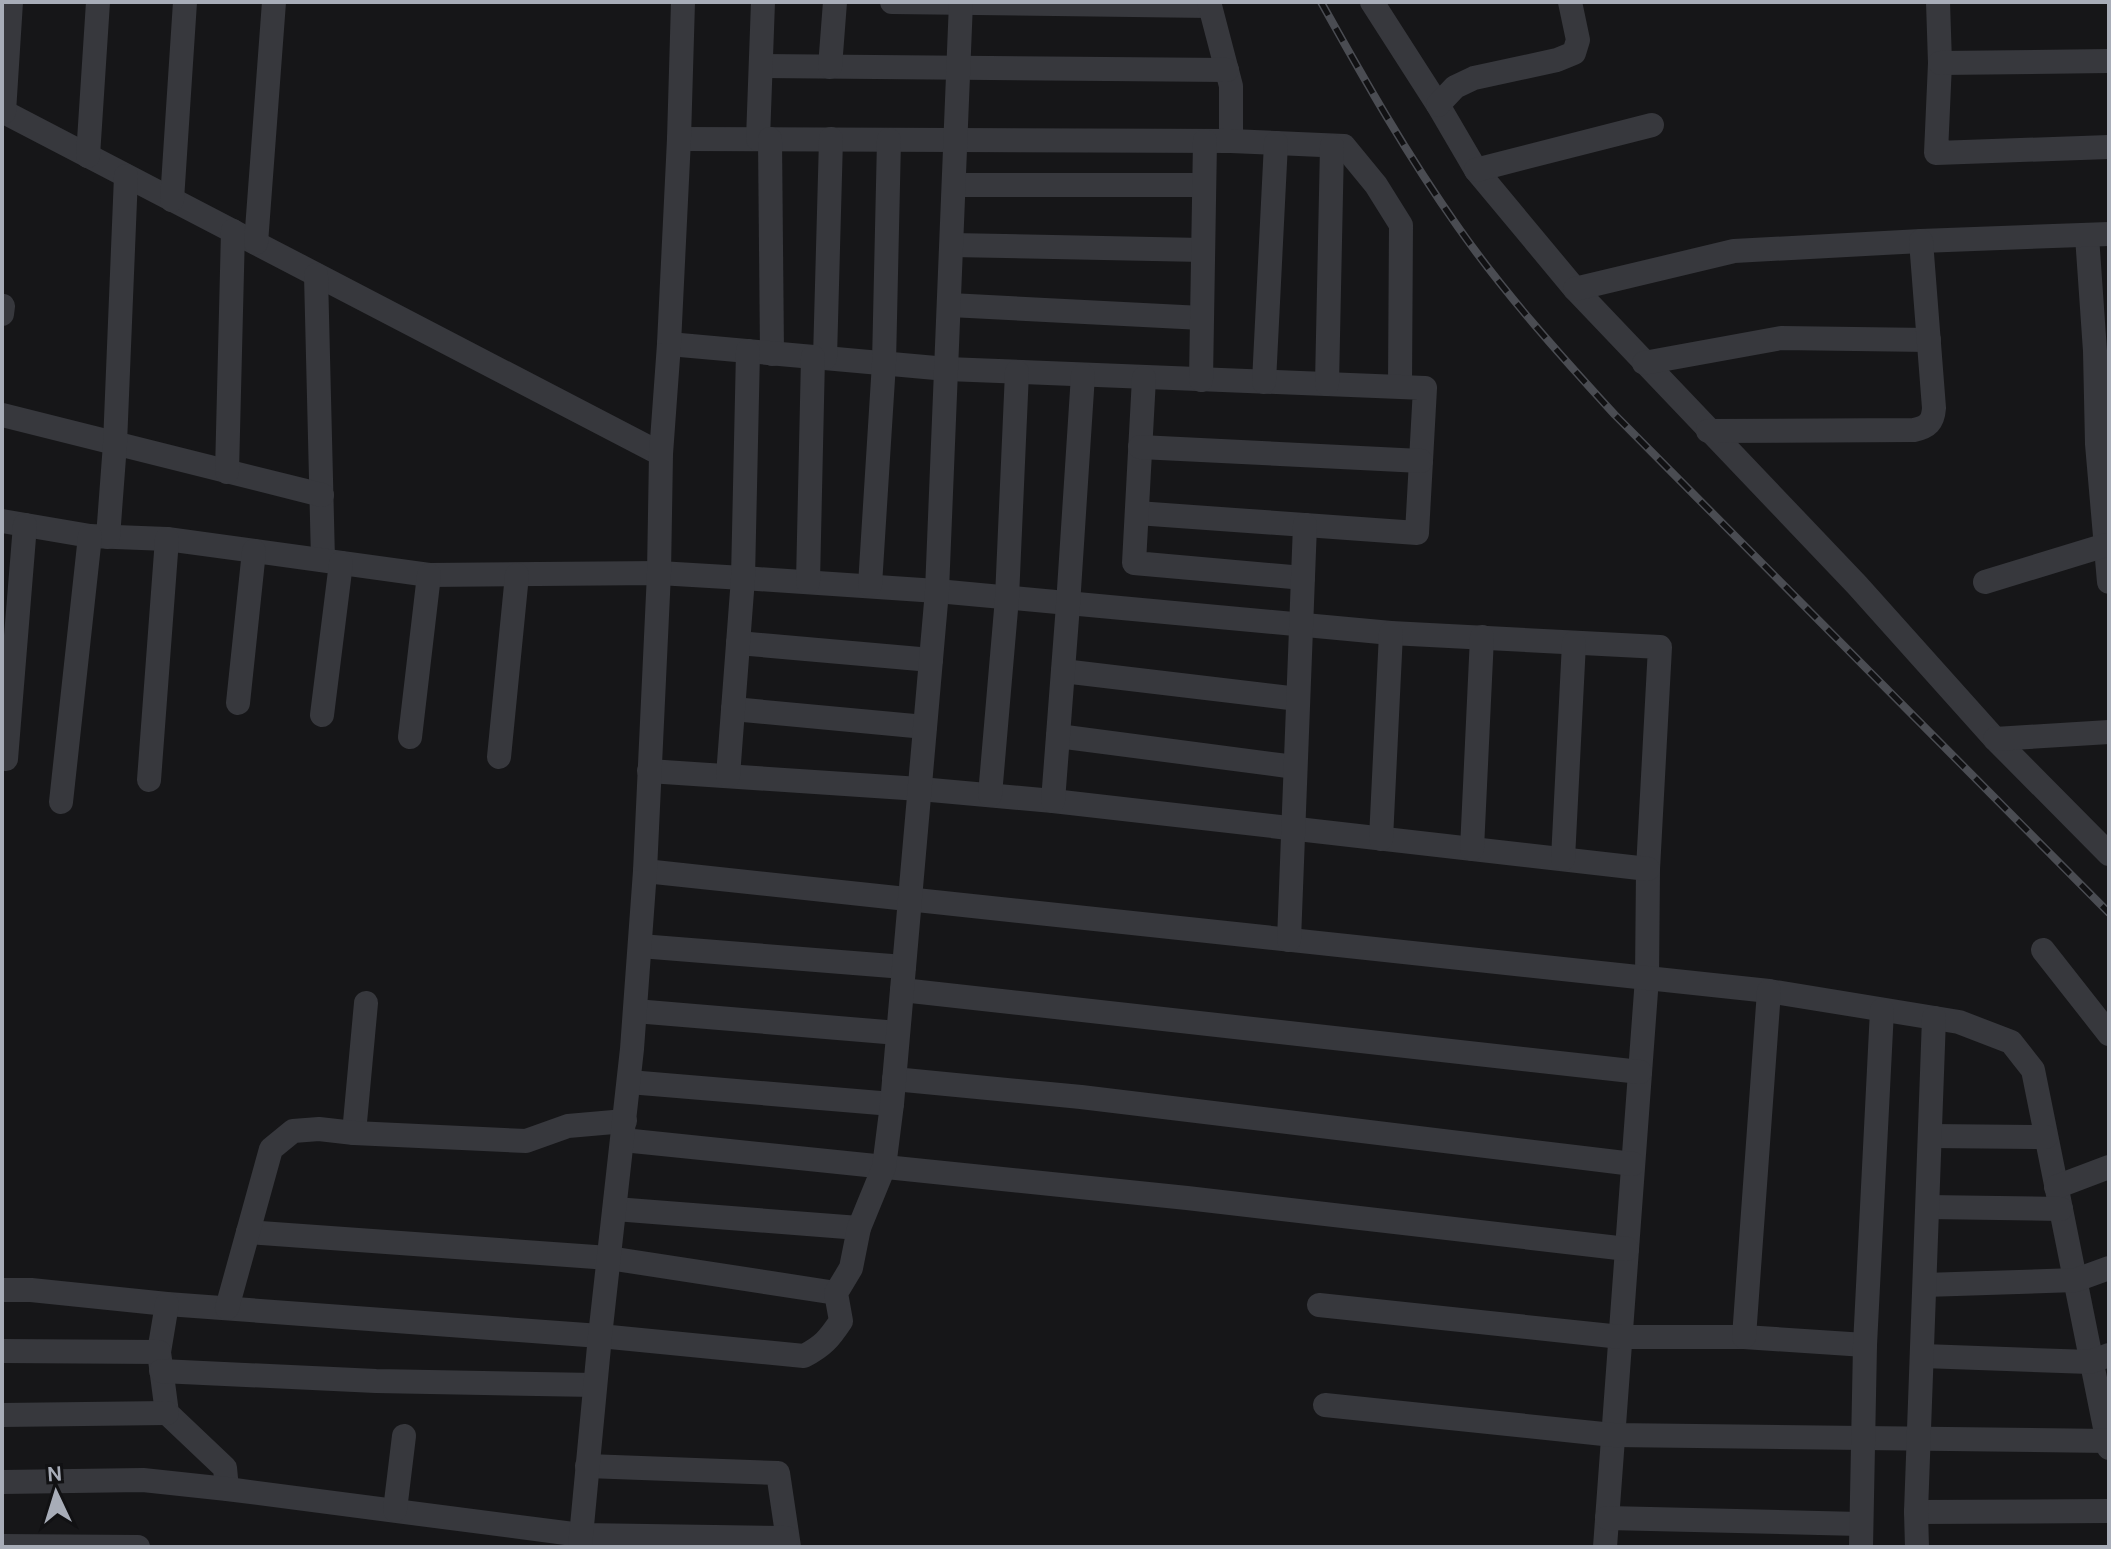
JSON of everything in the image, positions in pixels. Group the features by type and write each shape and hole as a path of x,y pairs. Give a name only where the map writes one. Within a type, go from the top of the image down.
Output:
{"street":[{"path":"11,2 3,112 661,454"},
{"path":"88,156 98,2"},
{"path":"172,200 185,2"},
{"path":"256,243 274,2"},
{"path":"581,1541 600,1336 629,1082 645,871 683,2"},
{"path":"728,776 760,352 763,2"},
{"path":"830,67 835,2"},
{"path":"892,2 1209,4 1231,86 1231,141"},
{"path":"1372,2 1476,170 1575,289 1857,585 1995,739 2109,854"},
{"path":"1438,105 1455,87 1474,78 1557,60 1574,53 1578,40 1570,2"},
{"path":"1938,2 1940,63 1936,153 2109,147"},
{"path":"2,1290 600,1336 804,1356 822,1346 841,1321 836,1293 851,1268 859,1228 884,1167 892,1104 937,591 961,3"},
{"path":"1940,63 2109,61"},
{"path":"761,66 1227,70"},
{"path":"1476,170 1652,125"},
{"path":"679,139 1231,141 1344,146 1376,185 1401,225 1400,386"},
{"path":"808,582 831,139"},
{"path":"870,585 884,363 889,140"},
{"path":"1201,380 1205,141"},
{"path":"1264,382 1276,143"},
{"path":"1327,384 1332,146"},
{"path":"61,802 115,444 126,176"},
{"path":"955,185 1204,185"},
{"path":"227,472 233,231"},
{"path":"1575,289 1734,251 2098,235 2109,582"},
{"path":"1708,431 1925,428 1934,418 1934,408 1921,241"},
{"path":"952,245 1203,250"},
{"path":"316,275 322,495 332,561 322,715"},
{"path":"950,305 1202,318"},
{"path":"1644,363 1781,338 1929,340"},
{"path":"669,344 947,369 1425,388 1417,533 1137,513"},
{"path":"990,795 1007,598 1017,372"},
{"path":"1053,801 1083,375"},
{"path":"1144,378 1134,563 1303,578"},
{"path":"2,415 322,495"},
{"path":"1140,447 1421,461"},
{"path":"6,759 14,523 99,537 167,539 429,575 659,573 870,585 1301,626 1660,647 1648,869 1647,978 1605,1547"},
{"path":"1289,940 1305,525"},
{"path":"149,780 167,539"},
{"path":"1985,582 2106,545"},
{"path":"238,703 254,551"},
{"path":"410,737 429,575"},
{"path":"499,757 517,575"},
{"path":"1381,839 1391,633"},
{"path":"1472,849 1482,637"},
{"path":"738,643 931,660"},
{"path":"1563,859 1574,643"},
{"path":"1063,671 1298,699"},
{"path":"733,709 925,727"},
{"path":"1995,739 2109,732"},
{"path":"1058,736 1295,767"},
{"path":"649,771 1053,801 1648,869"},
{"path":"645,871 1769,991 1959,1022 2011,1042 2033,1070 2076,1280 2100,1359 2108,1443 1613,1435 1325,1405"},
{"path":"640,946 1640,1072"},
{"path":"2043,950 2109,1034"},
{"path":"1744,1337 1769,991"},
{"path":"354,1133 366,1003"},
{"path":"1607,1518 1860,1536 1865,1345 1882,1010"},
{"path":"635,1011 898,1033"},
{"path":"1917,1547 1934,1018"},
{"path":"894,1079 1081,1097 1633,1164"},
{"path":"629,1082 892,1104"},
{"path":"227,1308 271,1149 293,1131 319,1129 526,1141 568,1126 624,1130 884,1167 1187,1198 1627,1249"},
{"path":"1930,1136 2046,1137"},
{"path":"1928,1207 2059,1198 2109,1167"},
{"path":"615,1209 859,1228"},
{"path":"248,1232 609,1258 836,1293"},
{"path":"1925,1285 2076,1280 2109,1268"},
{"path":"167,1304 160,1362 167,1413 225,1468 227,1489"},
{"path":"1319,1305 1621,1337 1744,1337 1865,1345"},
{"path":"2,1351 376,1381 595,1385"},
{"path":"1923,1356 2100,1359"},
{"path":"2,1415 167,1413"},
{"path":"395,1510 404,1436"},
{"path":"2,1482 143,1480 395,1510 581,1541 788,1543 778,1473 587,1466"},
{"path":"1916,1512 2109,1511"},
{"path":"2,1546 138,1547"}],"railway":[{"path":"1321,2 1386,116 1439,200 1476,252 1554,347 1615,415 2109,913"}]}
